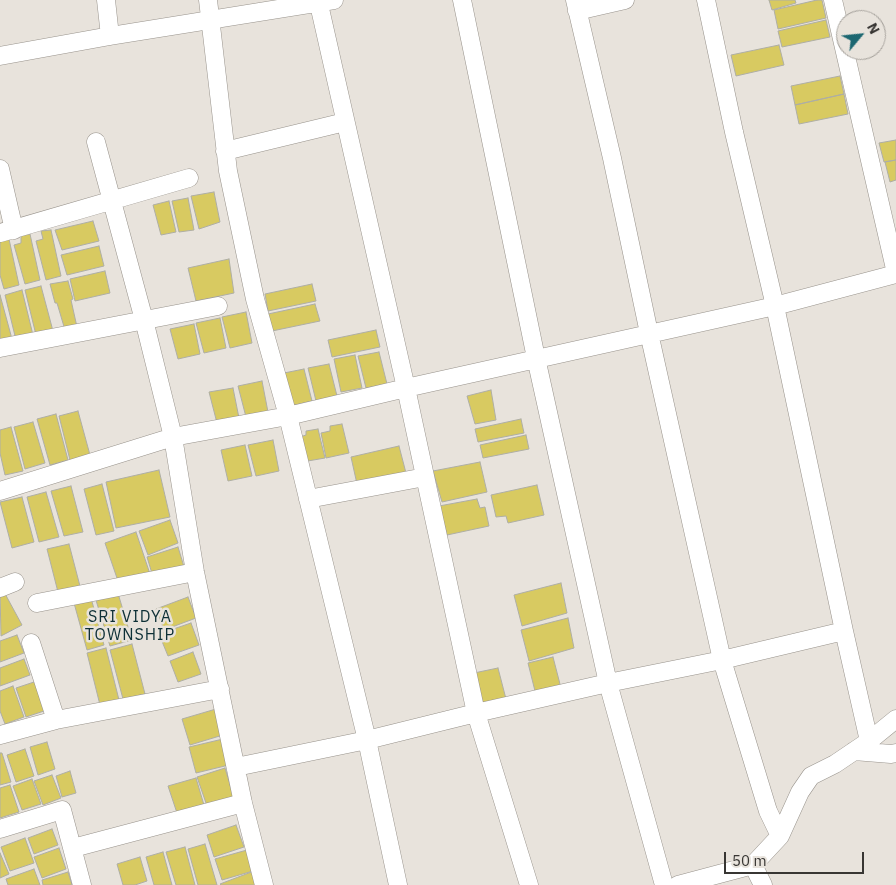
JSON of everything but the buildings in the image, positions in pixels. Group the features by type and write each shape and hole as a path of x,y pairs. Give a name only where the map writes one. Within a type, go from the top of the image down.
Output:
{"street":[{"path":"106,0 110,36"},
{"path":"208,0 228,171 255,299 288,416 367,740 398,885"},
{"path":"462,0 536,358 608,682 664,885"},
{"path":"625,0 576,5 612,158 722,660 768,811 780,836"},
{"path":"706,0 734,132 776,306 869,741"},
{"path":"0,491 173,438 288,416 536,358 776,306 896,274 833,0"},
{"path":"0,56 323,1 345,122 406,388 476,713 529,885"},
{"path":"225,151 345,122"},
{"path":"96,142 144,320 173,438 195,572 243,803 264,885"},
{"path":"0,169 7,232 189,178"},
{"path":"0,348 218,306"},
{"path":"308,499 425,477"},
{"path":"37,603 195,572"},
{"path":"236,767 367,740 608,682 722,660 844,631"},
{"path":"31,642 56,720"},
{"path":"0,735 56,720 220,689"},
{"path":"678,885 753,865 780,836 800,792 811,776 869,741 896,719"},
{"path":"854,751 896,753"},
{"path":"73,848 243,803"},
{"path":"0,829 62,810 82,885"},
{"path":"753,865 763,885"}],"district":[{"name":"SRI VIDYA TOWNSHIP","path":"130,626"}]}
